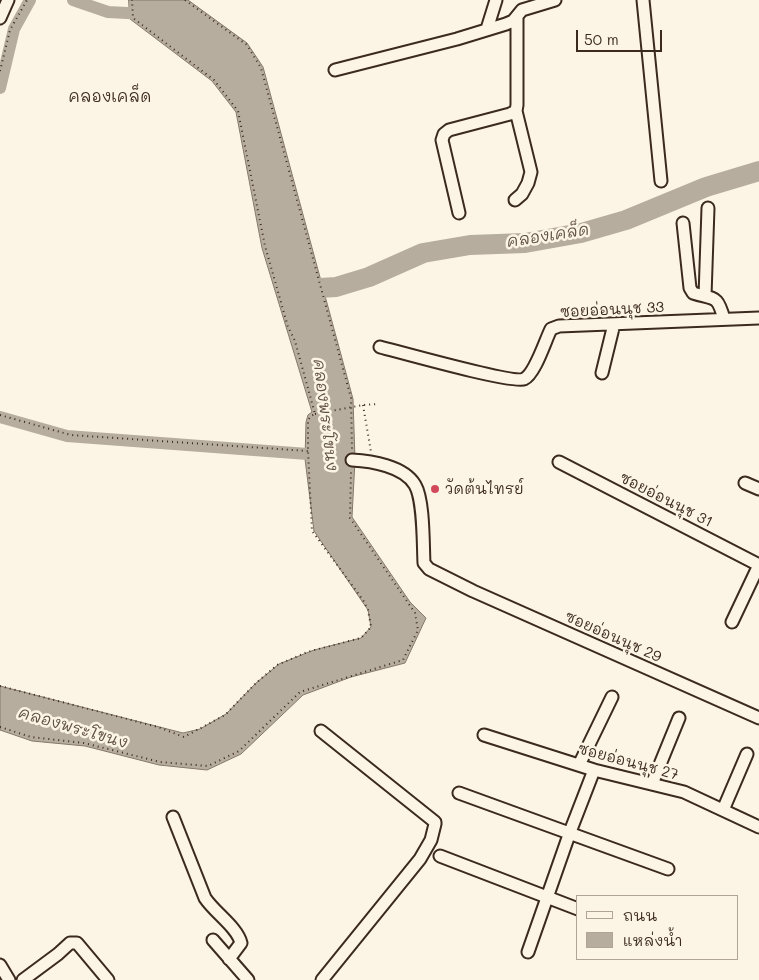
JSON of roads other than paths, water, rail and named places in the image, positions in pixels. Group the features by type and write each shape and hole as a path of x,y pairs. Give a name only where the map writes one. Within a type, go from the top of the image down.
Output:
{"street":[{"path":"0,18 8,0"},
{"path":"487,29 496,0"},
{"path":"335,70 457,40 506,24 517,17 522,10 555,0"},
{"path":"643,0 661,181"},
{"path":"516,200 528,183 531,172 516,111 517,17"},
{"path":"459,213 442,140 444,134 449,130 516,111"},
{"path":"705,296 708,208"},
{"path":"683,224 690,288 693,293 717,301 724,319"},
{"name":"ซอยอ่อนนุช 33","path":"380,347 514,380 523,380 531,373 552,329 559,326 759,318"},
{"path":"602,373 614,324"},
{"name":"ซอยอ่อนนุช 29","path":"353,460 382,464 404,474 415,485 420,509 424,563 429,569 759,718"},
{"name":"ซอยอ่อนนุช 31","path":"559,462 759,565"},
{"path":"745,483 759,489"},
{"path":"732,622 759,565"},
{"path":"579,765 612,697"},
{"path":"652,784 679,718"},
{"path":"322,731 435,822 431,840 420,859 322,980"},
{"name":"ซอยอ่อนนุช 27","path":"484,735 594,770 684,792 759,827"},
{"path":"723,810 747,754"},
{"path":"528,952 594,770"},
{"path":"459,793 668,869"},
{"path":"173,817 205,898 239,936 241,943 229,959"},
{"path":"440,856 576,908"},
{"path":"213,940 248,980"},
{"path":"23,980 70,943 74,942 108,980"},
{"path":"0,965 9,980"}],"water":[{"name":"คลองพระโขนง","path":"129,0 188,0 247,43 263,67 353,399 355,460 352,517 410,602 426,618 405,663 351,677 303,695 241,754 207,770 159,765 85,746 32,741 0,730 0,686 183,733 200,729 226,714 256,683 279,664 314,650 361,638 371,627 368,610 314,531 305,459 306,422 308,415 312,412 262,248 236,112 212,81 130,19"}],"waterway":[{"path":"0,88 14,29 30,0"},
{"path":"73,0 108,12 146,14"},
{"name":"คลองเคล็ด","path":"305,289 336,287 369,277 423,253 470,245 525,243 581,233 626,220 706,187 759,171"},
{"name":"คลองพระโขนง","path":"0,417 67,436 321,455"}],"place":[{"name":"วัดต้นไทรย์","path":"435,489"}],"district":[{"name":"คลองเคล็ด","path":"110,97"}]}
